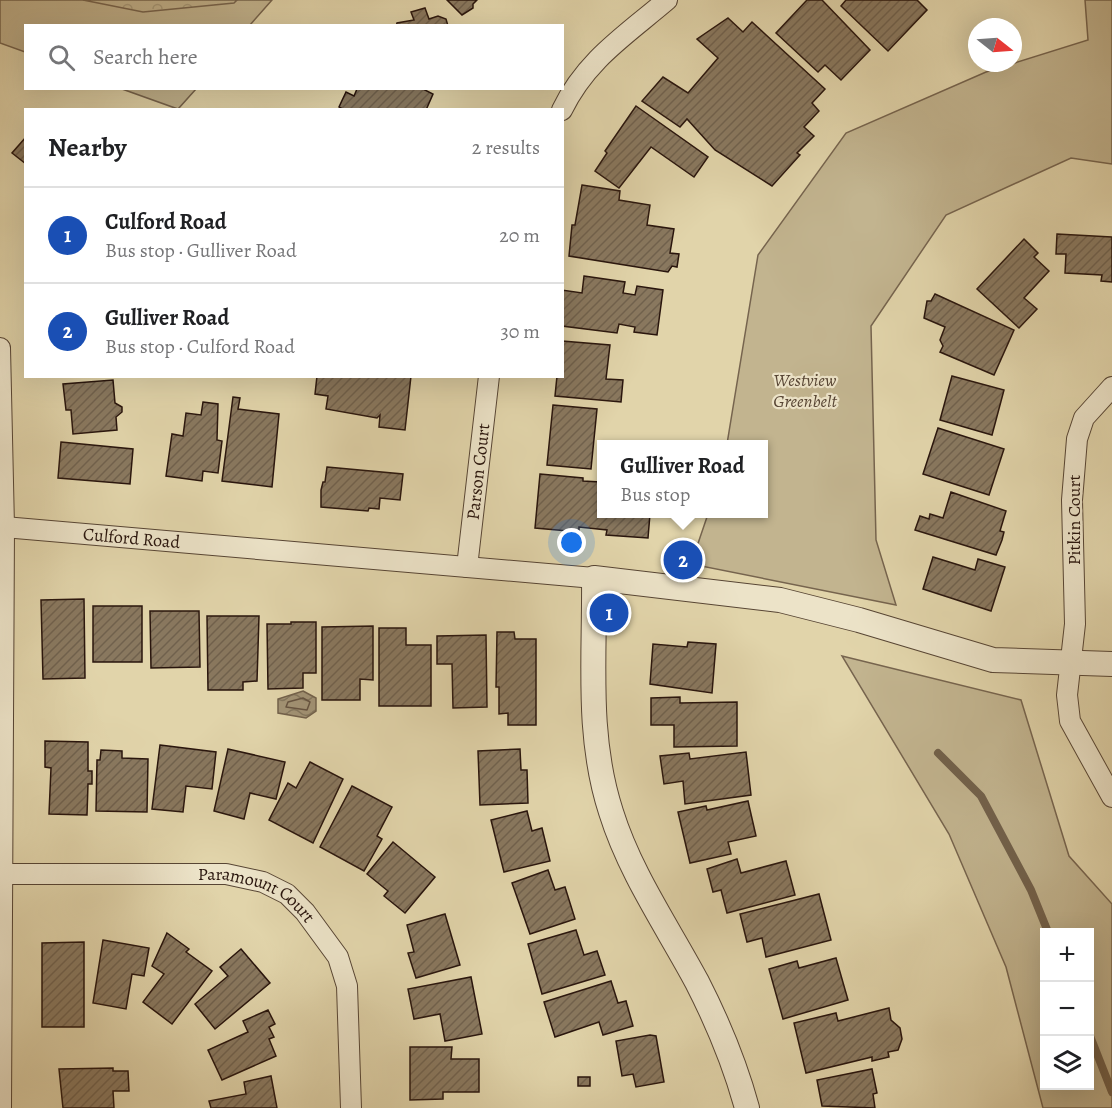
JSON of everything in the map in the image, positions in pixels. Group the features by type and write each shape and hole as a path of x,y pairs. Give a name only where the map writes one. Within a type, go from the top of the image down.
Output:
{"street":[{"path":"563,108 574,86 588,67 667,0"},
{"path":"0,348 4,527 1,1108"},
{"name":"Parson Court","path":"467,567 489,378"},
{"name":"Pitkin Court","path":"1112,387 1084,418 1077,439 1072,500 1075,624 1067,695 1070,721 1112,797"},
{"name":"Culford Road","path":"4,527 594,578 780,600 859,620 993,660 1070,665 1112,664"},
{"path":"594,578 592,716 597,756 611,812 643,884 720,1027 736,1068 747,1108"},
{"name":"Paramount Court","path":"1,873 226,874 263,882 287,894 305,912 332,949 347,986 351,1108"}],"green space":[{"path":"0,0 272,0 251,24 24,24 24,52 0,43"},
{"path":"83,0 237,0 234,3 143,12"},
{"name":"Westview Greenbelt","path":"1085,0 1112,0 1112,164 1071,158 946,215 871,326 876,540 896,605 691,564 707,518 768,518 768,440 728,440 758,255 846,133 986,72 1022,72 1022,61 1088,40"},
{"path":"125,90 195,90 179,108"},
{"path":"842,656 1021,700 1069,856 1112,904 1112,1108 1043,1108 1006,967 949,834"}],"water":[{"path":"303,691 316,698 316,711 306,718 278,713 278,699"}],"building":[{"path":"447,0 477,0 473,8 462,15"},
{"path":"807,0 822,0 870,50 841,80 825,65 818,72 776,33"},
{"path":"846,0 917,0 927,10 888,51 841,6"},
{"path":"425,8 429,19 438,16 446,19 447,24 397,24 414,20 411,12"},
{"path":"728,18 743,32 752,22 825,89 812,103 819,111 804,127 814,136 797,153 800,155 772,186 715,150 687,119 680,127 642,101 663,77 688,93 718,58 697,39"},
{"path":"357,90 425,90 433,94 427,108 339,107 346,92 354,96"},
{"path":"636,106 708,157 694,177 651,147 619,188 595,171 607,153 605,151"},
{"path":"24,139 24,162 12,153"},
{"path":"582,185 620,191 619,200 650,205 647,225 674,229 670,253 679,254 677,267 672,266 668,272 569,256 572,225 575,225"},
{"path":"1057,234 1112,237 1112,282 1101,281 1102,275 1065,273 1066,254 1056,254"},
{"path":"1024,239 1038,253 1034,257 1049,271 1024,298 1037,309 1019,328 977,289"},
{"path":"584,276 625,282 623,293 635,295 637,286 663,290 657,335 634,332 635,327 619,324 617,333 564,326 564,290 582,293"},
{"path":"935,294 1014,330 994,375 940,352 943,346 940,340 945,327 924,318 927,301 931,301"},
{"path":"564,341 610,345 606,379 623,380 621,402 555,396 557,378 564,378"},
{"path":"952,376 1004,390 992,435 940,420"},
{"path":"317,378 411,378 405,430 379,427 380,415 377,418 326,409 328,396 315,394"},
{"path":"113,380 115,403 122,407 122,412 116,417 117,430 73,434 71,410 66,410 63,384"},
{"path":"233,397 240,398 238,409 279,414 272,487 222,481"},
{"path":"203,402 218,404 217,440 222,441 218,473 203,471 202,481 166,476 172,434 183,436 186,413 201,415"},
{"path":"553,405 597,409 591,469 547,465"},
{"path":"938,428 1004,449 989,495 923,474"},
{"path":"61,442 133,449 130,484 58,478"},
{"path":"327,467 403,474 400,500 380,498 379,509 369,508 368,511 321,507 321,490 325,482"},
{"path":"540,474 583,478 583,481 597,482 597,518 650,518 648,538 606,535 607,530 579,527 579,532 535,528"},
{"path":"951,492 1006,511 1000,531 1004,532 996,555 915,530 920,516 929,519 930,514 943,518"},
{"path":"933,557 975,570 978,559 1005,567 991,611 923,589"},
{"path":"84,599 85,678 43,679 41,600"},
{"path":"93,606 142,606 142,662 93,662"},
{"path":"150,611 199,611 200,667 151,668"},
{"path":"207,616 259,616 257,681 243,682 243,690 208,690"},
{"path":"291,622 316,622 316,673 303,673 303,688 268,689 267,624 291,624"},
{"path":"373,626 373,680 360,679 360,700 322,700 322,627"},
{"path":"379,628 406,628 406,645 431,645 431,706 379,706"},
{"path":"497,632 514,632 515,639 536,639 536,725 508,725 508,713 499,714 499,687 496,687"},
{"path":"486,635 487,707 453,708 452,664 437,664 437,636"},
{"path":"688,642 716,644 712,693 650,684 653,644 687,647"},
{"path":"680,697 680,703 737,702 737,746 674,747 674,725 651,725 651,698"},
{"path":"45,741 88,742 88,771 92,771 92,784 88,784 87,815 49,814 51,768 45,767"},
{"path":"160,745 216,752 212,789 186,786 183,812 152,809"},
{"path":"228,749 285,762 276,799 250,793 244,819 214,811"},
{"path":"520,749 521,770 527,770 528,803 480,805 478,751"},
{"path":"101,750 122,751 122,758 148,759 147,812 96,811 97,760 100,760"},
{"path":"746,752 751,795 685,804 683,781 664,784 660,756 689,753 690,759"},
{"path":"310,762 343,779 313,843 269,820 288,783 296,788"},
{"path":"352,786 392,807 377,836 382,839 364,871 320,847"},
{"path":"748,801 756,836 728,842 731,854 690,863 678,812 706,806 707,810"},
{"path":"527,811 532,831 542,828 550,861 504,872 491,820"},
{"path":"393,842 435,877 405,913 384,896 388,891 367,874"},
{"path":"737,859 741,873 786,861 795,895 727,913 721,890 713,892 707,869"},
{"path":"548,870 555,890 565,887 575,919 530,934 512,883"},
{"path":"819,894 831,940 766,957 762,938 747,942 740,914"},
{"path":"445,914 460,965 416,978 408,953 414,952 407,925"},
{"path":"576,930 584,955 597,951 605,975 542,994 528,944"},
{"path":"167,933 189,949 186,952 212,971 172,1024 143,1002 164,974 152,966"},
{"path":"103,940 149,948 144,976 132,974 126,1009 93,1003"},
{"path":"84,942 84,1027 42,1027 42,943"},
{"path":"241,949 270,983 215,1029 195,1004 228,976 220,967"},
{"path":"836,958 848,1000 783,1019 769,969 797,961 799,968"},
{"path":"471,977 482,1034 445,1041 440,1014 414,1019 408,989"},
{"path":"611,981 618,1003 626,1001 633,1026 603,1035 599,1022 555,1037 544,1002"},
{"path":"889,1008 891,1020 900,1028 902,1039 898,1050 888,1052 889,1057 872,1061 872,1057 806,1073 794,1023 836,1013 838,1021"},
{"path":"268,1010 275,1024 269,1027 274,1037 269,1039 276,1056 222,1080 208,1050 248,1032 243,1021"},
{"path":"656,1036 664,1082 636,1087 633,1074 622,1076 616,1041"},
{"path":"410,1047 452,1047 451,1059 479,1059 479,1092 443,1092 443,1099 410,1100"},
{"path":"113,1068 113,1071 128,1071 129,1091 113,1091 114,1108 63,1108 59,1069"},
{"path":"872,1069 877,1093 873,1094 875,1108 822,1106 817,1080"},
{"path":"271,1076 277,1108 211,1108 209,1101 246,1094 244,1082"},
{"path":"578,1077 590,1077 590,1086 578,1086"}],"waterway":[{"path":"938,753 981,796 1031,890 1046,928"},
{"path":"1094,1046 1112,1092"}],"place":[{"name":"Gulliver Road","path":"683,560"},
{"name":"Culford Road","path":"609,613"}]}
